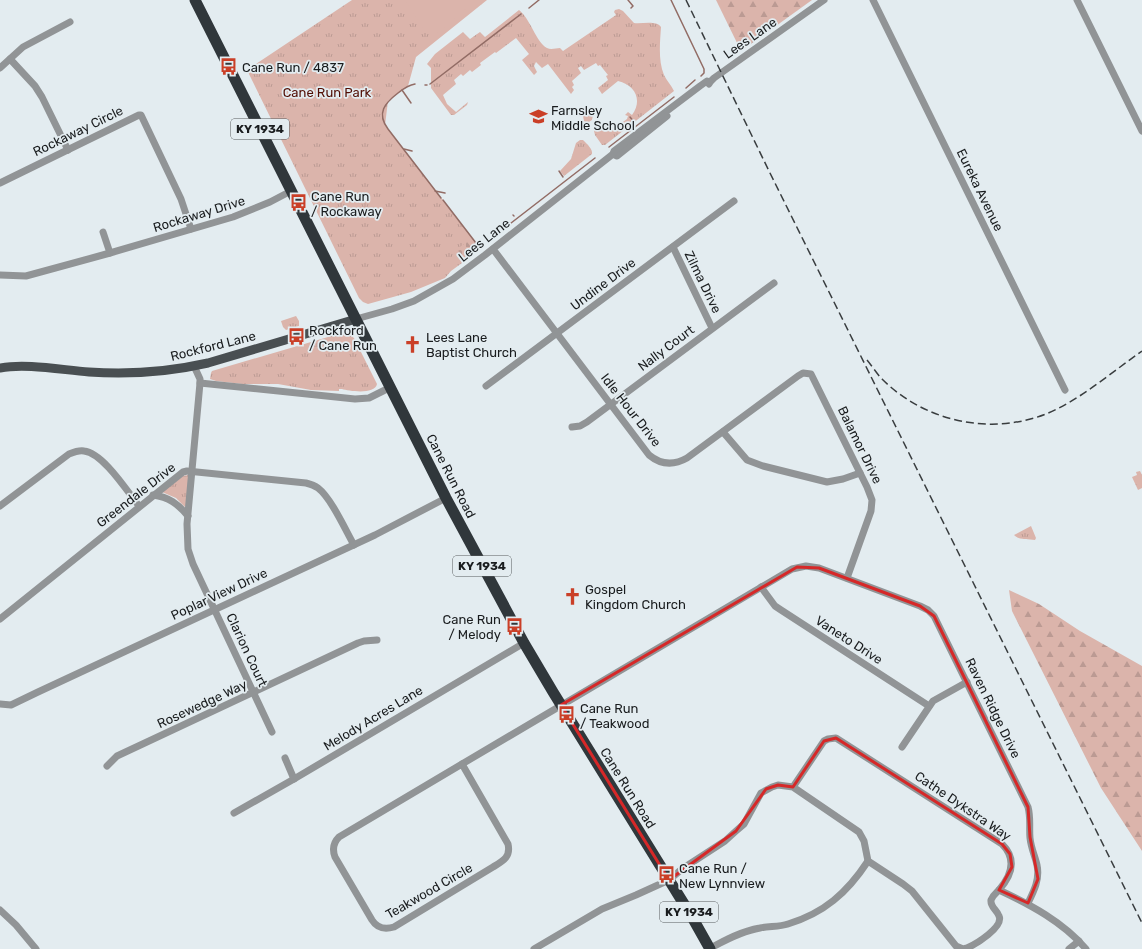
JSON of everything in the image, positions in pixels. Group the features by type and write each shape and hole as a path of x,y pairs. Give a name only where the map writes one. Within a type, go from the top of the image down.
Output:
{"highway":[{"name":"Cane Run Road","path":"195,0 446,498 524,643 692,917 710,949"}],"main road":[{"name":"Rockford Lane","path":"0,368 17,367 114,374 167,371 194,366 356,319"}],"street":[{"name":"Lees Lane","path":"356,319 414,301 453,279 614,154 614,151 648,124 707,81 710,82 824,0"},
{"name":"Eureka Avenue","path":"873,0 1065,390"},
{"path":"1077,0 1142,131"},
{"path":"0,68 10,58 31,42 70,22"},
{"path":"10,58 35,86 42,97 68,150"},
{"name":"Rockaway Circle","path":"0,182 139,115 142,115 181,199 191,229"},
{"name":"Rockaway Drive","path":"0,275 26,276 110,253 249,211 291,191"},
{"name":"Undine Drive","path":"486,386 734,201"},
{"path":"103,232 110,253"},
{"name":"Zilma Drive","path":"673,247 712,328"},
{"name":"Idle Hour Drive","path":"493,249 649,455 663,463 676,463 687,458 798,376 803,373 807,373"},
{"name":"Nally Court","path":"572,427 580,426 611,405 774,283"},
{"name":"Clarion Court","path":"194,366 200,379 200,383 187,543 190,557 272,732"},
{"name":"Balamor Drive","path":"807,373 811,374 814,378 870,494 872,507 847,578"},
{"path":"200,383 355,399 369,398 391,387"},
{"path":"723,432 747,460 762,466 827,482 843,479 860,473"},
{"path":"0,506 69,454 76,451 84,451 94,454 102,460 139,506"},
{"name":"Greendale Drive","path":"0,619 139,506 183,472 187,471 314,485 328,500 354,545"},
{"path":"153,495 161,496 173,501 188,516"},
{"name":"Poplar View Drive","path":"0,704 14,704 354,545 446,498"},
{"name":"Teakwood Circle","path":"462,764 508,844 509,855 506,859 394,926 385,929 377,926 335,857 334,844 339,838 462,764 561,705 792,569 801,566 819,568 847,578"},
{"name":"Raven Ridge Drive","path":"847,578 920,606 930,612 936,620 1028,807 1031,847 1037,865 1038,879 1028,903"},
{"name":"Vaneto Drive","path":"762,587 772,602 781,610 929,706"},
{"name":"Rosewedge Way","path":"107,766 118,756 358,643 377,640"},
{"name":"Melody Acres Lane","path":"234,813 524,643"},
{"path":"902,748 935,699 967,682"},
{"name":"Cathe Dykstra Way","path":"793,787 824,741 832,738 841,740 1002,844 1010,854 1012,867 1008,877 992,897 990,903 1000,916 998,927 971,947 963,949 956,946 912,891 868,861"},
{"path":"285,758 294,779"},
{"path":"534,949 602,909 669,880 682,869 725,841 744,824 757,798 766,789 778,786 793,787 859,832 864,842 868,861 848,888 837,899 806,918 785,925 759,928 744,932 710,949"},
{"path":"999,890 1028,903 1067,930 1086,949"},
{"path":"0,910 16,925 36,949"},
{"path":"1069,949 1079,941"}],"highlighted area":[{"path":"797,567 819,568 920,606 934,616 1028,807 1030,837 1038,879 1028,903 999,890 1012,867 1010,854 1002,844 836,738 824,741 793,787 778,785 766,789 736,831 669,880 561,705"}],"green space":[{"name":"Cane Run Park","path":"352,0 487,0 416,57 408,86 388,101 385,125 476,243 461,260 462,263 451,271 445,278 411,292 368,304 359,298 247,70"},
{"path":"405,0 477,0 432,37 423,28"},
{"path":"716,0 812,0 741,51"},
{"path":"619,9 623,11 634,23 653,23 661,27 660,51 662,70 674,91 605,145 602,145 595,135 595,128 600,126 616,127 627,119 628,116 625,115 628,112 632,115 637,104 637,99 636,94 629,86 618,81 602,94 598,88 608,80 606,76 608,75 600,65 598,66 596,63 584,70 581,66 578,68 581,73 572,81 574,85 572,87 574,90 571,94 548,64 542,68 536,62 534,66 537,72 534,75 522,60 529,54 516,38 480,63 481,65 472,72 470,70 463,76 461,74 454,80 456,84 443,95 447,104 456,112 468,102 467,105 454,115 451,115 431,88 431,68 427,64 435,54 463,32 470,39 480,32 485,37 519,10 526,18 543,45 549,49 560,48 563,51 616,15 614,12 615,10"},
{"path":"588,108 594,110 592,120 587,123 584,121 581,113"},
{"path":"583,140 592,150 592,154 564,176 560,171 571,159 576,143"},
{"path":"467,242 475,252 464,260 457,249"},
{"path":"296,316 299,321 299,326 286,330 281,321"},
{"path":"345,332 354,338 377,384 372,390 311,390 278,384 242,384 210,379 212,371"},
{"path":"1140,471 1142,475 1142,488 1138,490 1132,477 1137,475 1136,472"},
{"path":"188,475 185,507 176,498 162,492 183,476"},
{"path":"1031,526 1036,538 1035,540 1021,539 1014,535"},
{"path":"1009,590 1039,604 1080,631 1142,666 1142,851 1101,788 1012,611"}],"waterway":[{"path":"529,8 539,0"},
{"path":"628,0 633,6 631,8"},
{"path":"671,0 704,69 704,73 701,76"},
{"path":"430,84 521,14"},
{"path":"686,88 695,80"},
{"path":"415,84 410,85 389,101 382,113 384,123 441,198"},
{"path":"402,90 411,103"},
{"path":"609,147 674,97"},
{"path":"630,117 634,122"},
{"path":"404,149 412,151"},
{"path":"493,237 595,158"},
{"path":"559,171 563,177"},
{"path":"435,191 445,193"},
{"path":"443,200 476,243"}],"railway":[{"path":"686,0 769,171 1142,923"},
{"path":"867,360 878,375 900,395 921,407 943,416 966,422 990,424 1013,423 1037,417 1059,408 1091,388 1142,351"}],"place":[{"name":"Cane Run / 4837","path":"229,67"},
{"name":"Farnsley Middle School","path":"538,117"},
{"name":"Cane Run / Rockaway","path":"298,203"},
{"name":"Rockford / Cane Run","path":"296,337"},
{"name":"Lees Lane Baptist Church","path":"413,344"},
{"name":"Gospel Kingdom Church","path":"572,596"},
{"name":"Cane Run / Melody","path":"514,626"},
{"name":"Cane Run / Teakwood","path":"567,715"},
{"name":"Cane Run / New Lynnview","path":"666,875"}]}
